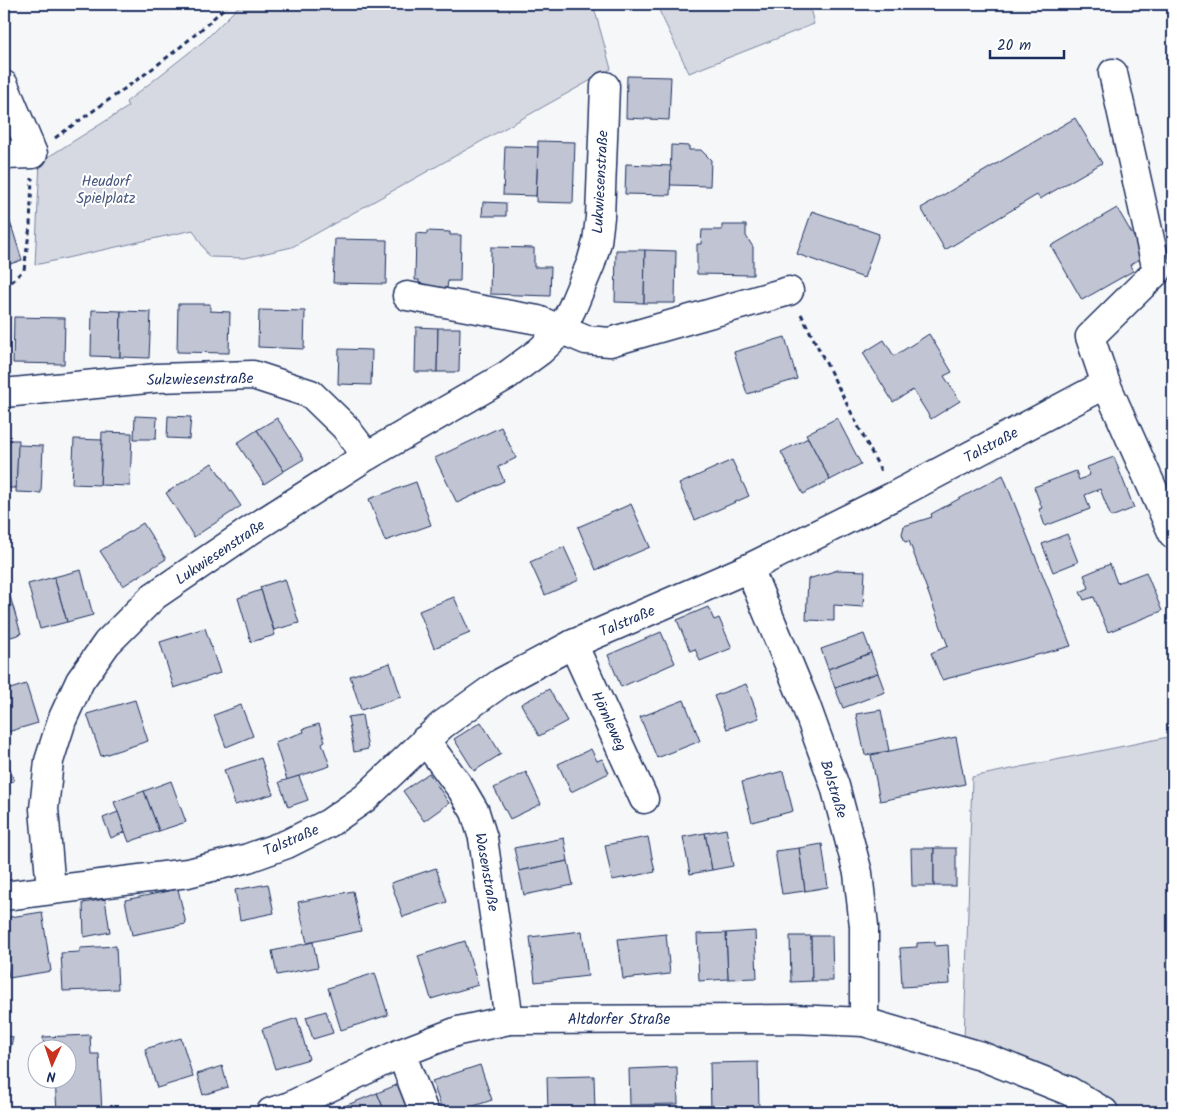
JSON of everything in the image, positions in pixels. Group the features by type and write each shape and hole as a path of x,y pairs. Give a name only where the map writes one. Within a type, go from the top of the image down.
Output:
{"street":[{"path":"1114,73 1156,271 1090,337 1106,384 1173,534"},
{"path":"4,85 33,154 4,155"},
{"name":"Lukwiesenstraße","path":"51,889 44,809 49,761 62,720 80,681 107,642 154,596 248,532 366,456 506,376 540,351 561,331 577,298 597,242 600,217 604,86"},
{"path":"407,296 538,320 586,340 610,342 789,291"},
{"name":"Sulzwiesenstraße","path":"4,393 157,378 253,375 311,394 345,427 366,456"},
{"name":"Talstraße","path":"4,896 188,872 248,858 287,844 329,823 365,798 442,725 502,682 573,644 749,568 894,496 1106,384"},
{"name":"Bolstraße","path":"749,568 805,703 835,786 858,873 864,926 864,1022"},
{"name":"Hörnleweg","path":"573,644 644,799"},
{"name":"Wasenstraße","path":"425,740 467,798 475,812 483,838 510,1020"},
{"name":"Altdorfer Straße","path":"271,1112 290,1106 401,1053 458,1031 510,1020 794,1019 864,1022 981,1056 1069,1091 1104,1112"},
{"path":"401,1053 424,1112"}],"path":[{"path":"4,288 24,270 30,226 33,154 144,75 214,18 228,4"},
{"path":"789,291 894,496"}],"green space":[{"name":"Heudorf Spielplatz","path":"241,4 593,4 611,69 292,247 245,258 209,257 193,230 35,265 40,162 128,107 126,102 205,40"},
{"path":"656,4 809,4 814,24 689,73"},
{"path":"1173,736 1173,1112 1120,1112 964,1041 972,777"}],"building":[{"path":"627,76 671,77 669,120 626,118"},
{"path":"1075,118 1102,163 1040,199 1037,195 945,250 921,208"},
{"path":"538,141 575,142 573,203 536,202"},
{"path":"671,145 689,146 689,150 701,150 711,160 710,186 670,185"},
{"path":"505,146 538,147 536,196 503,195"},
{"path":"626,164 671,166 670,195 625,194"},
{"path":"483,202 506,203 506,216 482,216"},
{"path":"4,204 12,228 4,230"},
{"path":"1117,208 1145,256 1130,265 1133,271 1082,300 1051,246"},
{"path":"812,211 879,234 864,278 797,254"},
{"path":"722,225 746,225 746,236 753,247 753,275 697,274 697,244 701,244 702,230 722,230"},
{"path":"12,228 22,260 4,266 4,230"},
{"path":"427,231 450,232 450,235 461,235 460,281 448,281 447,288 419,287 419,280 415,280 416,233 427,234"},
{"path":"335,239 387,240 386,284 333,283"},
{"path":"491,247 534,248 534,267 551,267 550,296 490,294"},
{"path":"616,250 645,250 644,303 615,302"},
{"path":"645,250 676,251 675,303 644,303"},
{"path":"178,304 210,304 210,311 230,312 229,353 177,352"},
{"path":"92,310 121,311 120,357 91,356"},
{"path":"259,310 305,311 304,349 258,347"},
{"path":"121,311 151,312 149,358 120,357"},
{"path":"14,317 65,318 64,364 13,363"},
{"path":"416,327 438,328 437,372 415,372"},
{"path":"438,328 460,328 459,372 437,372"},
{"path":"929,334 952,372 944,376 960,401 931,419 913,390 893,402 863,353 884,340 894,356"},
{"path":"785,337 797,379 747,394 734,352"},
{"path":"339,349 372,350 371,385 338,384"},
{"path":"135,416 157,417 156,439 134,439"},
{"path":"168,416 191,417 189,439 167,438"},
{"path":"277,418 304,459 284,471 257,430"},
{"path":"837,418 861,464 830,480 806,434"},
{"path":"501,427 516,458 498,467 504,481 457,503 435,458"},
{"path":"257,430 284,471 264,484 237,443"},
{"path":"102,432 132,433 130,486 100,485"},
{"path":"808,438 830,480 803,494 781,452"},
{"path":"74,439 102,440 100,485 72,484"},
{"path":"4,440 19,440 16,488 4,488"},
{"path":"18,445 43,446 41,493 16,492"},
{"path":"1114,457 1134,508 1111,517 1100,489 1085,495 1090,509 1045,526 1039,509 1042,508 1034,487 1076,471 1079,480 1090,475 1087,467"},
{"path":"732,460 749,496 695,520 679,484"},
{"path":"212,463 241,506 194,537 166,493"},
{"path":"1003,475 1071,646 942,680 931,653 948,646 909,541 905,542 902,534 904,526 932,517 931,514"},
{"path":"416,482 431,525 385,541 369,499"},
{"path":"631,504 650,547 596,570 578,527"},
{"path":"143,523 166,559 123,586 100,551"},
{"path":"1067,534 1078,562 1053,572 1042,544"},
{"path":"564,547 579,580 545,595 530,562"},
{"path":"1110,564 1117,583 1146,572 1162,611 1108,632 1094,597 1084,600 1080,592 1089,588 1084,575"},
{"path":"81,570 93,615 67,622 54,577"},
{"path":"838,570 865,571 863,607 834,605 834,621 806,620 808,579"},
{"path":"54,577 67,622 40,629 28,584"},
{"path":"285,579 299,623 274,630 260,587"},
{"path":"8,589 21,634 4,639 4,591"},
{"path":"261,590 275,635 251,642 238,598"},
{"path":"454,597 470,633 434,648 419,611"},
{"path":"708,607 714,620 719,618 732,648 700,661 695,649 690,651 677,620"},
{"path":"205,628 220,673 174,688 160,642"},
{"path":"661,632 675,663 621,687 608,655"},
{"path":"864,634 871,653 828,669 821,649"},
{"path":"871,653 878,673 835,688 828,669"},
{"path":"390,663 401,697 361,710 350,676"},
{"path":"878,673 885,692 843,708 835,688"},
{"path":"26,684 38,723 4,733 4,691"},
{"path":"746,684 759,718 727,729 714,696"},
{"path":"549,689 567,721 539,736 521,704"},
{"path":"135,700 148,741 101,756 87,714"},
{"path":"684,700 700,741 657,758 640,717"},
{"path":"241,705 253,736 226,747 214,715"},
{"path":"881,710 889,751 865,755 856,714"},
{"path":"362,715 368,749 354,752 348,717"},
{"path":"481,722 501,754 474,771 454,739"},
{"path":"319,724 325,741 322,743 330,766 287,780 275,742 304,732 303,729"},
{"path":"956,737 965,784 880,801 871,755"},
{"path":"591,749 597,761 602,759 609,773 571,792 558,764"},
{"path":"261,758 273,794 235,805 224,770"},
{"path":"8,763 14,781 4,784 4,764"},
{"path":"783,771 793,811 752,822 742,782"},
{"path":"526,772 541,804 510,819 494,788"},
{"path":"429,773 449,803 424,821 403,791"},
{"path":"299,776 308,800 288,807 279,782"},
{"path":"171,781 186,822 159,831 144,791"},
{"path":"144,791 159,831 129,842 114,802"},
{"path":"118,812 125,832 111,838 103,818"},
{"path":"726,829 733,866 712,870 705,833"},
{"path":"705,833 712,870 690,874 683,837"},
{"path":"648,837 655,872 612,880 605,845"},
{"path":"564,838 568,861 519,871 514,848"},
{"path":"822,844 828,887 805,891 799,848"},
{"path":"799,848 805,891 782,894 775,851"},
{"path":"911,848 934,848 934,886 912,886"},
{"path":"934,848 956,848 956,886 934,886"},
{"path":"568,861 573,885 524,895 519,871"},
{"path":"436,868 447,902 403,917 391,883"},
{"path":"268,884 274,913 240,920 235,890"},
{"path":"178,889 186,924 132,935 125,900"},
{"path":"353,891 361,931 307,943 298,902"},
{"path":"105,899 110,932 84,937 83,903"},
{"path":"42,912 51,971 9,978 4,945 4,918"},
{"path":"582,931 588,976 535,982 530,937"},
{"path":"755,931 757,978 728,979 726,933"},
{"path":"726,933 728,979 699,981 697,934"},
{"path":"666,934 670,974 623,979 618,939"},
{"path":"790,936 811,936 812,981 791,982"},
{"path":"811,936 832,936 833,981 812,981"},
{"path":"465,941 478,985 431,999 418,956"},
{"path":"313,942 318,967 277,975 272,951"},
{"path":"935,942 935,946 948,945 950,984 902,987 900,948 917,947 917,943"},
{"path":"116,946 118,989 63,991 61,953 80,952 80,948"},
{"path":"375,973 388,1015 341,1030 328,988"},
{"path":"326,1011 333,1033 313,1039 306,1017"},
{"path":"297,1018 309,1059 275,1069 262,1029"},
{"path":"4,1035 13,1037 4,1077"},
{"path":"90,1035 91,1054 99,1054 102,1112 57,1112 56,1088 78,1088 78,1038 43,1037"},
{"path":"181,1038 193,1077 157,1088 145,1049"},
{"path":"758,1062 759,1110 711,1111 710,1063"},
{"path":"480,1065 492,1100 456,1112 443,1112 432,1081"},
{"path":"222,1066 228,1087 203,1095 197,1074"},
{"path":"677,1067 678,1104 630,1105 629,1069"},
{"path":"594,1076 595,1111 548,1111 547,1077"},
{"path":"399,1084 411,1112 385,1112 377,1093"},
{"path":"377,1093 385,1112 330,1112"}]}
